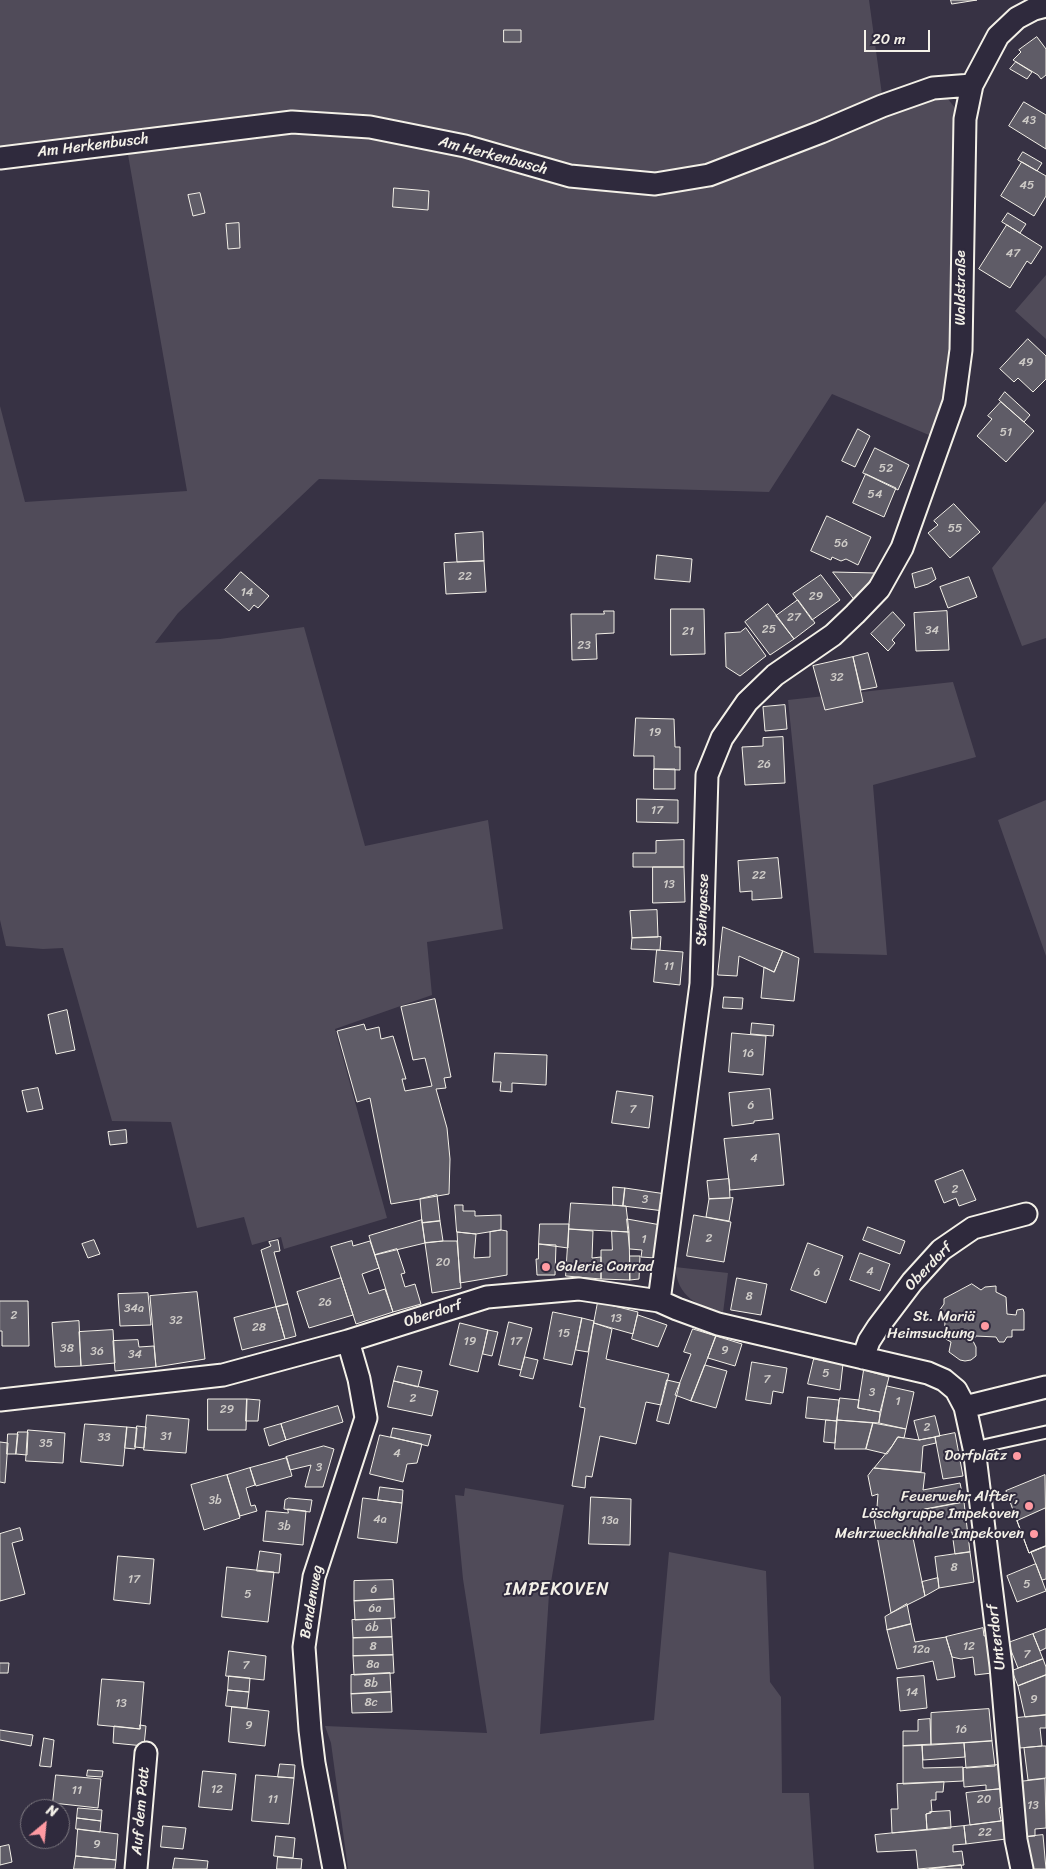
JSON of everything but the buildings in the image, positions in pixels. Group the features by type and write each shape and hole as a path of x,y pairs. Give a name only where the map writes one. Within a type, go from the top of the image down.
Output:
{"street":[{"name":"Waldstraße","path":"879,589 902,548 954,402 961,350 964,119 972,85 998,36 1017,18 1034,9 1046,6"},
{"name":"Am Herkenbusch","path":"0,158 292,122 370,127 465,146 570,176 655,184 710,175 882,106 933,88 972,85"},
{"name":"Steingasse","path":"659,1301 701,984 707,775 722,738 747,702 775,676 833,635 879,589"},
{"name":"Oberdorf","path":"863,1358 869,1341 878,1327 912,1282 941,1250 973,1228 1026,1214"},
{"name":"Oberdorf","path":"0,1400 223,1376 348,1342 487,1297 579,1288 659,1301 677,1310 718,1324 928,1373 944,1380 956,1390 965,1406"},
{"name":"Bendenweg","path":"334,1869 314,1763 304,1647 314,1577 366,1418 359,1378 348,1342"},
{"path":"965,1406 1046,1387"},
{"name":"Unterdorf","path":"965,1406 974,1448 1001,1666 1016,1840 1022,1869"},
{"name":"Auf dem Patt","path":"136,1869 146,1753"}],"lane":[{"path":"974,1448 1046,1432"}],"shaded area":[{"path":"0,0 869,0 883,102 656,190 849,128 932,99 948,99 955,108 956,215 961,350 936,438 832,394 769,492 319,479 178,613 155,643 220,639 304,627 365,846 488,820 503,929 427,942 432,995 335,1029 387,1218 284,1249 281,1237 252,1245 244,1217 197,1228 171,1122 112,1121 63,948 43,949 6,946 0,920 0,406 25,502 187,491 127,149 0,166"},
{"path":"1046,275 1046,339 1015,311"},
{"path":"1046,501 1046,638 1022,646 992,568"},
{"path":"953,682 976,757 873,785 887,955 814,953 788,700"},
{"path":"1046,800 1046,956 998,820"},
{"path":"675,1267 728,1273 723,1313 705,1307 690,1299 680,1286"},
{"path":"465,1488 564,1505 549,1594 540,1734 654,1720 669,1552 766,1571 770,1682 781,1697 782,1793 809,1793 814,1869 348,1869 331,1743 325,1726 487,1733 463,1579 455,1495 464,1496"}],"place":[{"name":"Galerie Conrad","path":"546,1267"},
{"name":"St. Mariä Heimsuchung","path":"985,1326"},
{"name":"Dorfplatz","path":"1017,1456"},
{"name":"Feuerwehr Alfter, Löschgruppe Impekoven","path":"1029,1506"},
{"name":"Mehrzweckhhalle Impekoven","path":"1034,1534"}],"district":[{"name":"IMPEKOVEN","path":"557,1590"}]}
